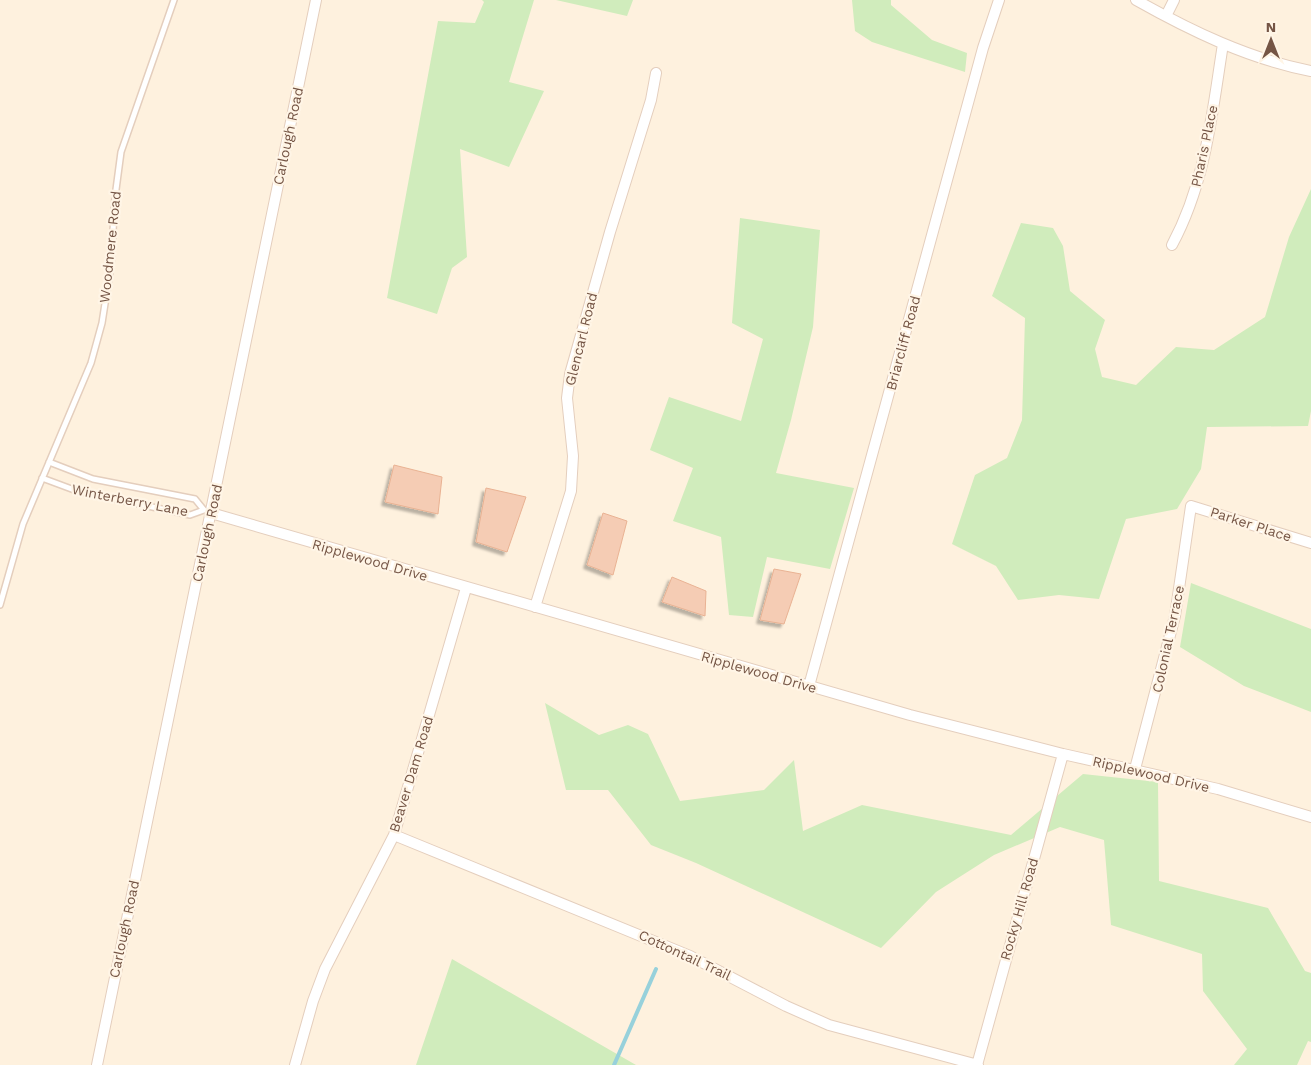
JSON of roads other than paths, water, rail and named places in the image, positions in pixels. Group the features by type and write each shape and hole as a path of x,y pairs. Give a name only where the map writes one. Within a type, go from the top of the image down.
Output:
{"street":[{"name":"Carlough Road","path":"97,1065 208,511 316,0"},
{"name":"Briarcliff Road","path":"809,686 978,66 999,0"},
{"path":"1136,0 1223,44 1268,60 1311,71"},
{"path":"1166,16 1174,0"},
{"name":"Pharis Place","path":"1172,245 1188,210 1201,172 1223,44"},
{"name":"Glencarl Road","path":"535,607 572,482 573,456 567,398 570,374 610,232 651,100 656,73"},
{"name":"Parker Place","path":"1191,506 1311,543"},
{"name":"Colonial Terrace","path":"1136,769 1175,616 1191,506"},
{"name":"Ripplewood Drive","path":"208,511 466,588 910,715 1063,754 1136,769 1311,817"},
{"name":"Beaver Dam Road","path":"295,1065 313,1001 325,969 394,835 466,588"},
{"name":"Rocky Hill Road","path":"977,1065 1063,754"},
{"name":"Cottontail Trail","path":"394,835 682,952 829,1026 977,1065"}],"lane":[{"name":"Woodmere Road","path":"0,605 23,524 90,363 102,323 111,265 115,197 121,152 174,0"},
{"name":"Winterberry Lane","path":"49,462 93,479 195,499 208,511"},
{"name":"Winterberry Lane","path":"42,478 77,492 190,515 208,511"}],"waterway":[{"path":"614,1065 656,969"}]}
